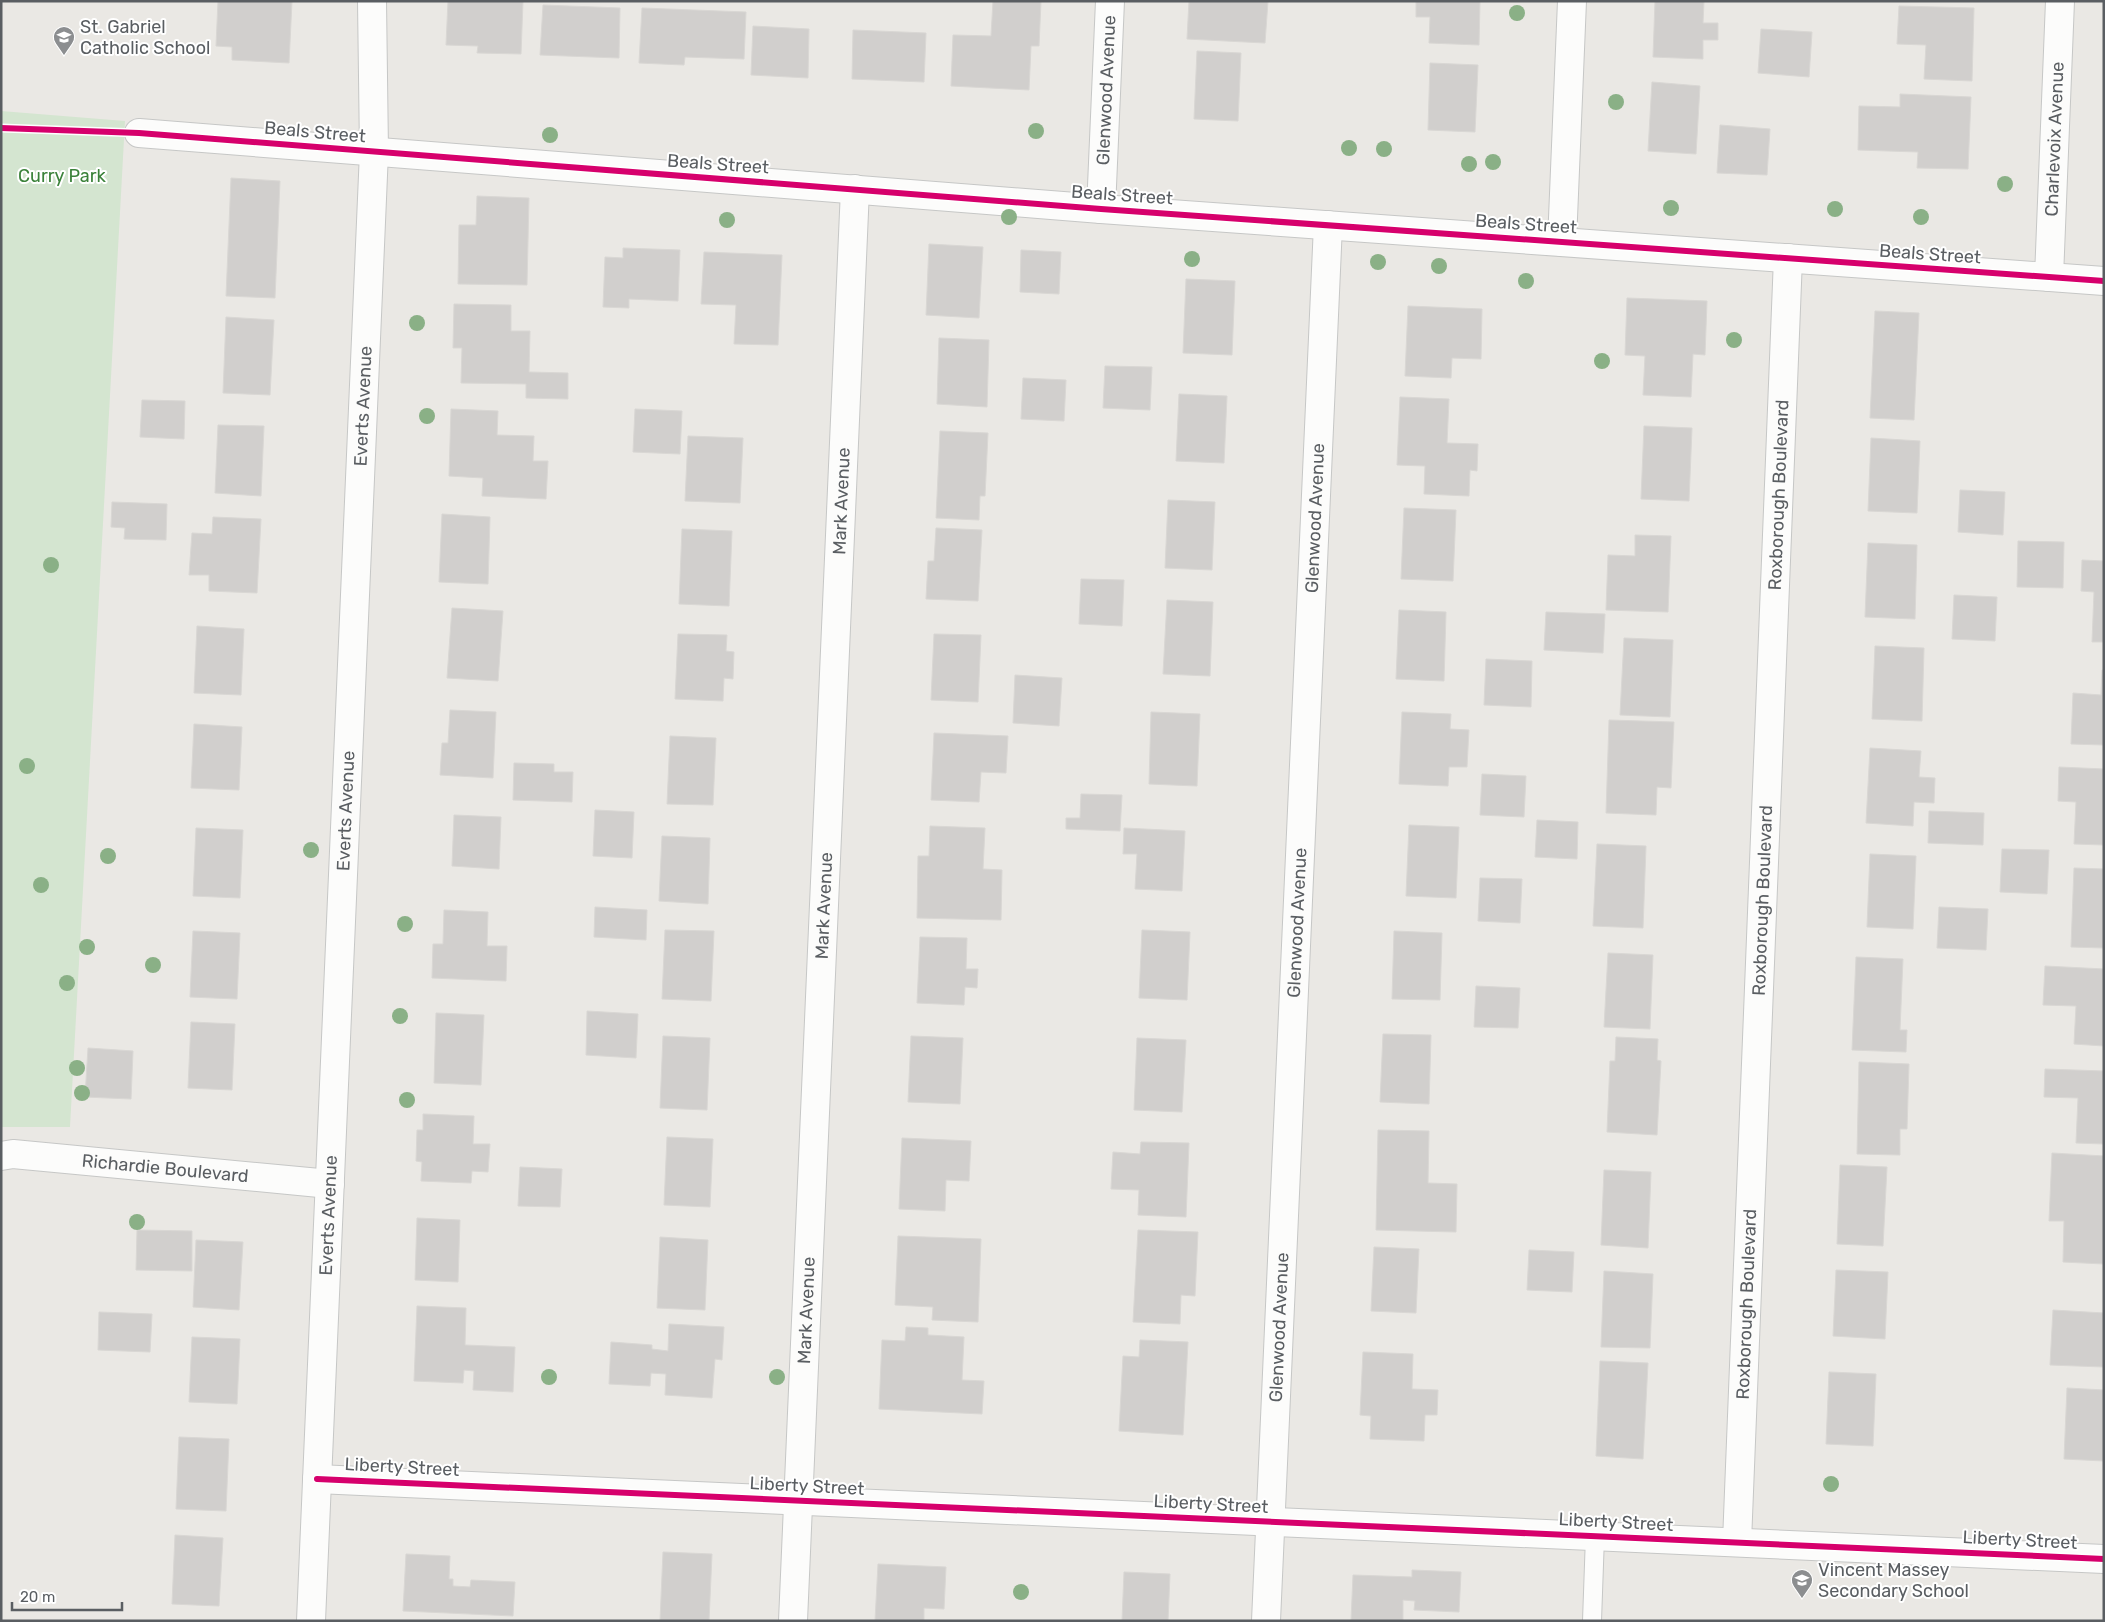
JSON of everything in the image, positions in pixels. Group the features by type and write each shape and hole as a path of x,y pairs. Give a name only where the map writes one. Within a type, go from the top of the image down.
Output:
{"street":[{"name":"Everts Avenue","path":"311,1621 374,152 372,1"},
{"name":"Glenwood Avenue","path":"1102,209 1110,1"},
{"path":"1562,242 1572,1"},
{"name":"Charlevoix Avenue","path":"2049,277 2060,1"},
{"name":"Beals Street","path":"139,133 1102,209 2104,281"},
{"name":"Mark Avenue","path":"793,1621 855,190"},
{"name":"Glenwood Avenue","path":"1266,1621 1328,225"},
{"name":"Roxborough Boulevard","path":"1737,1542 1788,258"},
{"name":"Richardie Boulevard","path":"1,1156 13,1154 330,1184"},
{"name":"Liberty Street","path":"317,1479 2104,1559"}],"lane":[{"path":"1592,1621 1595,1536"}],"green space":[{"name":"Curry Park","path":"1,111 125,121 70,1127 1,1127"}],"building":[{"path":"218,1 292,1 289,63 232,60 232,47 216,46"},
{"path":"448,1 523,1 521,54 477,53 478,46 446,45"},
{"path":"993,1 1041,1 1039,46 1031,46 1029,90 951,86 953,35 991,36"},
{"path":"1189,1 1268,1 1265,43 1187,39"},
{"path":"1416,1 1480,1 1479,45 1429,43 1430,17 1416,17"},
{"path":"1655,1 1704,1 1703,23 1718,23 1718,40 1703,40 1703,59 1653,57"},
{"path":"543,5 620,8 619,58 540,55"},
{"path":"1899,6 1974,8 1972,81 1924,79 1926,45 1897,44"},
{"path":"642,8 746,12 744,59 685,57 684,65 639,63"},
{"path":"753,26 809,29 808,78 751,75"},
{"path":"1761,29 1812,32 1809,77 1758,73"},
{"path":"853,30 926,33 924,82 852,79"},
{"path":"1197,51 1241,53 1238,121 1194,119"},
{"path":"1430,63 1478,65 1475,132 1428,130"},
{"path":"1652,82 1700,86 1696,154 1648,151"},
{"path":"1900,94 1971,97 1968,169 1917,168 1918,152 1858,150 1859,106 1900,107"},
{"path":"1720,125 1770,129 1767,175 1717,173"},
{"path":"231,178 280,181 275,298 226,296"},
{"path":"477,196 529,198 527,285 458,284 459,225 476,225"},
{"path":"929,244 983,247 979,318 926,315"},
{"path":"623,248 680,250 678,301 629,299 629,308 603,307 605,257 623,258"},
{"path":"1021,250 1061,252 1059,294 1020,292"},
{"path":"704,252 782,255 778,345 734,344 736,305 701,304"},
{"path":"1186,279 1235,281 1232,355 1183,353"},
{"path":"1627,298 1707,301 1705,355 1693,354 1691,397 1643,395 1645,356 1625,355"},
{"path":"454,304 511,305 511,331 530,331 529,372 568,373 568,399 526,398 526,384 461,383 462,348 453,348"},
{"path":"1408,306 1482,309 1481,359 1452,358 1451,378 1405,376"},
{"path":"1875,311 1919,313 1914,420 1870,418"},
{"path":"226,317 274,320 270,395 223,393"},
{"path":"939,338 989,340 987,407 937,404"},
{"path":"1105,366 1152,367 1150,410 1103,408"},
{"path":"1023,378 1066,380 1064,421 1021,419"},
{"path":"1179,394 1227,396 1224,463 1176,461"},
{"path":"1400,397 1449,399 1447,443 1478,444 1477,471 1470,470 1469,496 1424,494 1425,466 1397,465"},
{"path":"142,400 185,401 184,439 140,437"},
{"path":"451,409 498,411 497,435 534,436 533,461 548,461 546,499 482,496 483,478 449,476"},
{"path":"635,409 682,411 680,454 633,452"},
{"path":"218,425 264,426 261,496 215,493"},
{"path":"1644,426 1692,428 1689,501 1641,499"},
{"path":"940,431 988,433 985,496 980,496 979,520 936,518"},
{"path":"688,436 743,438 740,503 685,501"},
{"path":"1871,438 1920,441 1917,513 1868,511"},
{"path":"1960,490 2005,492 2003,535 1958,532"},
{"path":"1168,500 1215,502 1212,570 1165,568"},
{"path":"112,502 167,504 166,540 124,539 125,528 111,527"},
{"path":"1404,508 1456,510 1453,581 1401,579"},
{"path":"442,514 490,517 488,584 439,582"},
{"path":"213,517 261,519 257,593 209,591 209,575 189,575 192,533 212,534"},
{"path":"936,528 982,530 978,601 926,599 928,561 934,561"},
{"path":"682,529 732,531 729,606 679,604"},
{"path":"1635,535 1671,536 1668,612 1606,610 1608,555 1635,556"},
{"path":"2018,541 2064,542 2063,588 2017,587"},
{"path":"1868,543 1917,545 1915,619 1865,617"},
{"path":"2082,560 2104,561 2104,642 2092,642 2094,592 2081,591"},
{"path":"1081,579 1124,580 1122,626 1079,624"},
{"path":"1954,595 1997,597 1995,641 1952,639"},
{"path":"1167,600 1213,602 1210,676 1163,674"},
{"path":"452,608 503,611 498,681 447,678"},
{"path":"1399,610 1446,612 1444,681 1396,679"},
{"path":"1546,612 1605,614 1603,653 1544,650"},
{"path":"197,626 244,629 241,695 194,693"},
{"path":"678,634 727,635 726,651 734,652 733,679 724,678 723,701 675,699"},
{"path":"934,634 981,635 978,702 931,700"},
{"path":"1624,638 1673,640 1670,717 1620,715"},
{"path":"1875,646 1924,648 1922,721 1872,719"},
{"path":"1486,659 1532,661 1531,707 1484,705"},
{"path":"2102,670 2104,670 2104,745 2071,744 2073,693 2101,695"},
{"path":"1015,675 1062,678 1059,726 1013,723"},
{"path":"450,710 496,712 493,778 440,775 442,743 448,743"},
{"path":"1151,712 1200,714 1197,786 1149,784"},
{"path":"1402,712 1451,714 1450,729 1469,730 1467,767 1449,767 1448,786 1399,784"},
{"path":"1609,720 1674,722 1671,788 1657,787 1656,815 1606,813"},
{"path":"194,724 242,727 239,790 191,788"},
{"path":"934,733 1008,736 1006,773 981,772 979,802 931,800"},
{"path":"670,736 716,738 713,805 667,804"},
{"path":"1870,748 1921,751 1919,777 1935,778 1934,803 1914,802 1913,826 1866,823"},
{"path":"514,763 554,764 554,772 573,772 572,802 513,800"},
{"path":"2059,767 2104,769 2104,845 2074,844 2076,802 2058,801"},
{"path":"1482,774 1526,776 1524,817 1480,815"},
{"path":"1081,794 1122,795 1120,831 1066,829 1066,818 1080,818"},
{"path":"595,810 634,812 632,858 593,856"},
{"path":"1929,811 1984,813 1983,845 1928,843"},
{"path":"454,815 501,817 499,869 452,866"},
{"path":"1537,820 1578,822 1577,859 1535,857"},
{"path":"1409,825 1459,827 1456,898 1406,896"},
{"path":"930,826 985,828 983,869 1002,870 1001,920 917,918 918,856 929,856"},
{"path":"196,828 243,830 240,898 193,896"},
{"path":"1124,828 1185,831 1182,891 1135,889 1137,854 1123,854"},
{"path":"662,836 710,838 708,904 659,901"},
{"path":"1597,844 1646,846 1643,928 1593,926"},
{"path":"2002,849 2049,850 2047,894 2000,892"},
{"path":"1870,854 1916,856 1913,929 1867,927"},
{"path":"2074,868 2104,869 2104,948 2071,947"},
{"path":"1480,878 1522,879 1520,923 1478,921"},
{"path":"595,907 647,910 646,940 594,937"},
{"path":"1939,907 1988,909 1986,950 1937,948"},
{"path":"444,910 488,912 487,946 507,946 506,981 432,978 433,944 443,944"},
{"path":"665,930 714,931 711,1001 662,999"},
{"path":"1142,930 1190,932 1187,1000 1139,998"},
{"path":"193,931 240,933 237,999 190,997"},
{"path":"1394,931 1442,933 1440,1000 1392,999"},
{"path":"920,937 967,938 966,969 978,969 977,988 965,987 964,1005 917,1003"},
{"path":"1608,953 1653,955 1650,1029 1604,1027"},
{"path":"1856,957 1903,959 1900,1030 1907,1030 1906,1052 1852,1050"},
{"path":"2045,966 2104,969 2104,1046 2074,1044 2076,1006 2043,1005"},
{"path":"1476,986 1520,988 1518,1028 1474,1027"},
{"path":"587,1011 638,1014 636,1058 586,1055"},
{"path":"436,1013 484,1015 481,1085 434,1083"},
{"path":"191,1022 235,1024 232,1090 188,1088"},
{"path":"1383,1034 1431,1035 1429,1104 1380,1102"},
{"path":"663,1036 710,1038 707,1110 660,1108"},
{"path":"911,1036 963,1038 960,1104 908,1102"},
{"path":"1616,1037 1658,1039 1657,1060 1661,1061 1657,1135 1607,1132 1610,1061 1615,1061"},
{"path":"1137,1038 1186,1040 1182,1112 1134,1110"},
{"path":"88,1048 133,1051 131,1099 85,1097"},
{"path":"1859,1062 1909,1064 1907,1129 1900,1129 1900,1155 1857,1154"},
{"path":"2045,1069 2104,1071 2104,1144 2076,1143 2078,1098 2044,1097"},
{"path":"423,1114 474,1116 473,1144 490,1144 488,1172 472,1171 471,1183 421,1181 422,1162 416,1161 417,1130 423,1130"},
{"path":"1378,1130 1429,1131 1428,1183 1457,1184 1456,1232 1376,1230"},
{"path":"667,1137 713,1139 710,1207 664,1205"},
{"path":"902,1138 971,1141 969,1181 946,1180 945,1211 899,1209"},
{"path":"1141,1142 1189,1143 1186,1217 1138,1215 1139,1190 1111,1189 1113,1152 1140,1154"},
{"path":"2052,1153 2104,1156 2104,1264 2063,1262 2064,1221 2049,1221"},
{"path":"1840,1165 1887,1167 1883,1246 1837,1244"},
{"path":"520,1167 562,1169 560,1207 518,1206"},
{"path":"1604,1170 1651,1172 1648,1248 1601,1245"},
{"path":"417,1218 460,1220 458,1282 415,1280"},
{"path":"137,1230 192,1231 192,1271 136,1270"},
{"path":"1138,1230 1198,1232 1195,1296 1181,1295 1180,1324 1133,1322"},
{"path":"898,1236 981,1239 978,1322 932,1320 933,1307 895,1305"},
{"path":"660,1237 708,1240 705,1310 657,1308"},
{"path":"196,1240 243,1242 239,1310 193,1307"},
{"path":"1374,1247 1419,1249 1416,1313 1371,1311"},
{"path":"1529,1250 1574,1252 1572,1292 1527,1290"},
{"path":"1836,1270 1888,1272 1885,1339 1833,1336"},
{"path":"1604,1271 1653,1274 1650,1348 1601,1347"},
{"path":"417,1306 466,1308 465,1345 515,1347 513,1392 473,1390 474,1371 464,1370 463,1383 414,1381"},
{"path":"2053,1310 2104,1313 2104,1367 2050,1365"},
{"path":"99,1312 152,1314 150,1352 98,1350"},
{"path":"669,1324 724,1327 722,1360 715,1359 712,1398 665,1395 666,1374 651,1373 650,1386 609,1384 611,1342 652,1345 652,1349 668,1351"},
{"path":"906,1327 928,1328 928,1335 964,1337 962,1380 984,1381 982,1414 879,1409 882,1340 905,1341"},
{"path":"192,1337 240,1339 237,1404 189,1402"},
{"path":"1140,1340 1188,1342 1183,1435 1119,1431 1123,1356 1139,1357"},
{"path":"1363,1352 1413,1354 1412,1389 1438,1390 1437,1415 1425,1415 1424,1441 1370,1439 1371,1416 1360,1415"},
{"path":"1600,1361 1648,1363 1643,1459 1596,1456"},
{"path":"1829,1372 1876,1374 1873,1446 1826,1444"},
{"path":"2067,1388 2104,1390 2104,1461 2064,1459"},
{"path":"179,1437 229,1439 226,1511 176,1509"},
{"path":"175,1535 223,1538 219,1606 172,1604"},
{"path":"663,1552 712,1554 709,1621 660,1621"},
{"path":"406,1554 450,1556 449,1579 453,1579 453,1586 470,1587 471,1580 515,1582 513,1616 403,1611"},
{"path":"878,1564 946,1567 944,1609 924,1608 924,1621 875,1621"},
{"path":"1412,1570 1461,1572 1459,1612 1414,1610 1415,1601 1403,1600 1403,1621 1351,1621 1353,1575 1412,1577"},
{"path":"1124,1572 1170,1574 1168,1621 1122,1621"}],"cycle path":[{"path":"1,128 139,133 1101,209 2104,281"},
{"path":"317,1479 2104,1559"}],"place":[{"name":"St. Gabriel Catholic School","path":"64,56"},
{"name":"Vincent Massey Secondary School","path":"1802,1599"}]}
